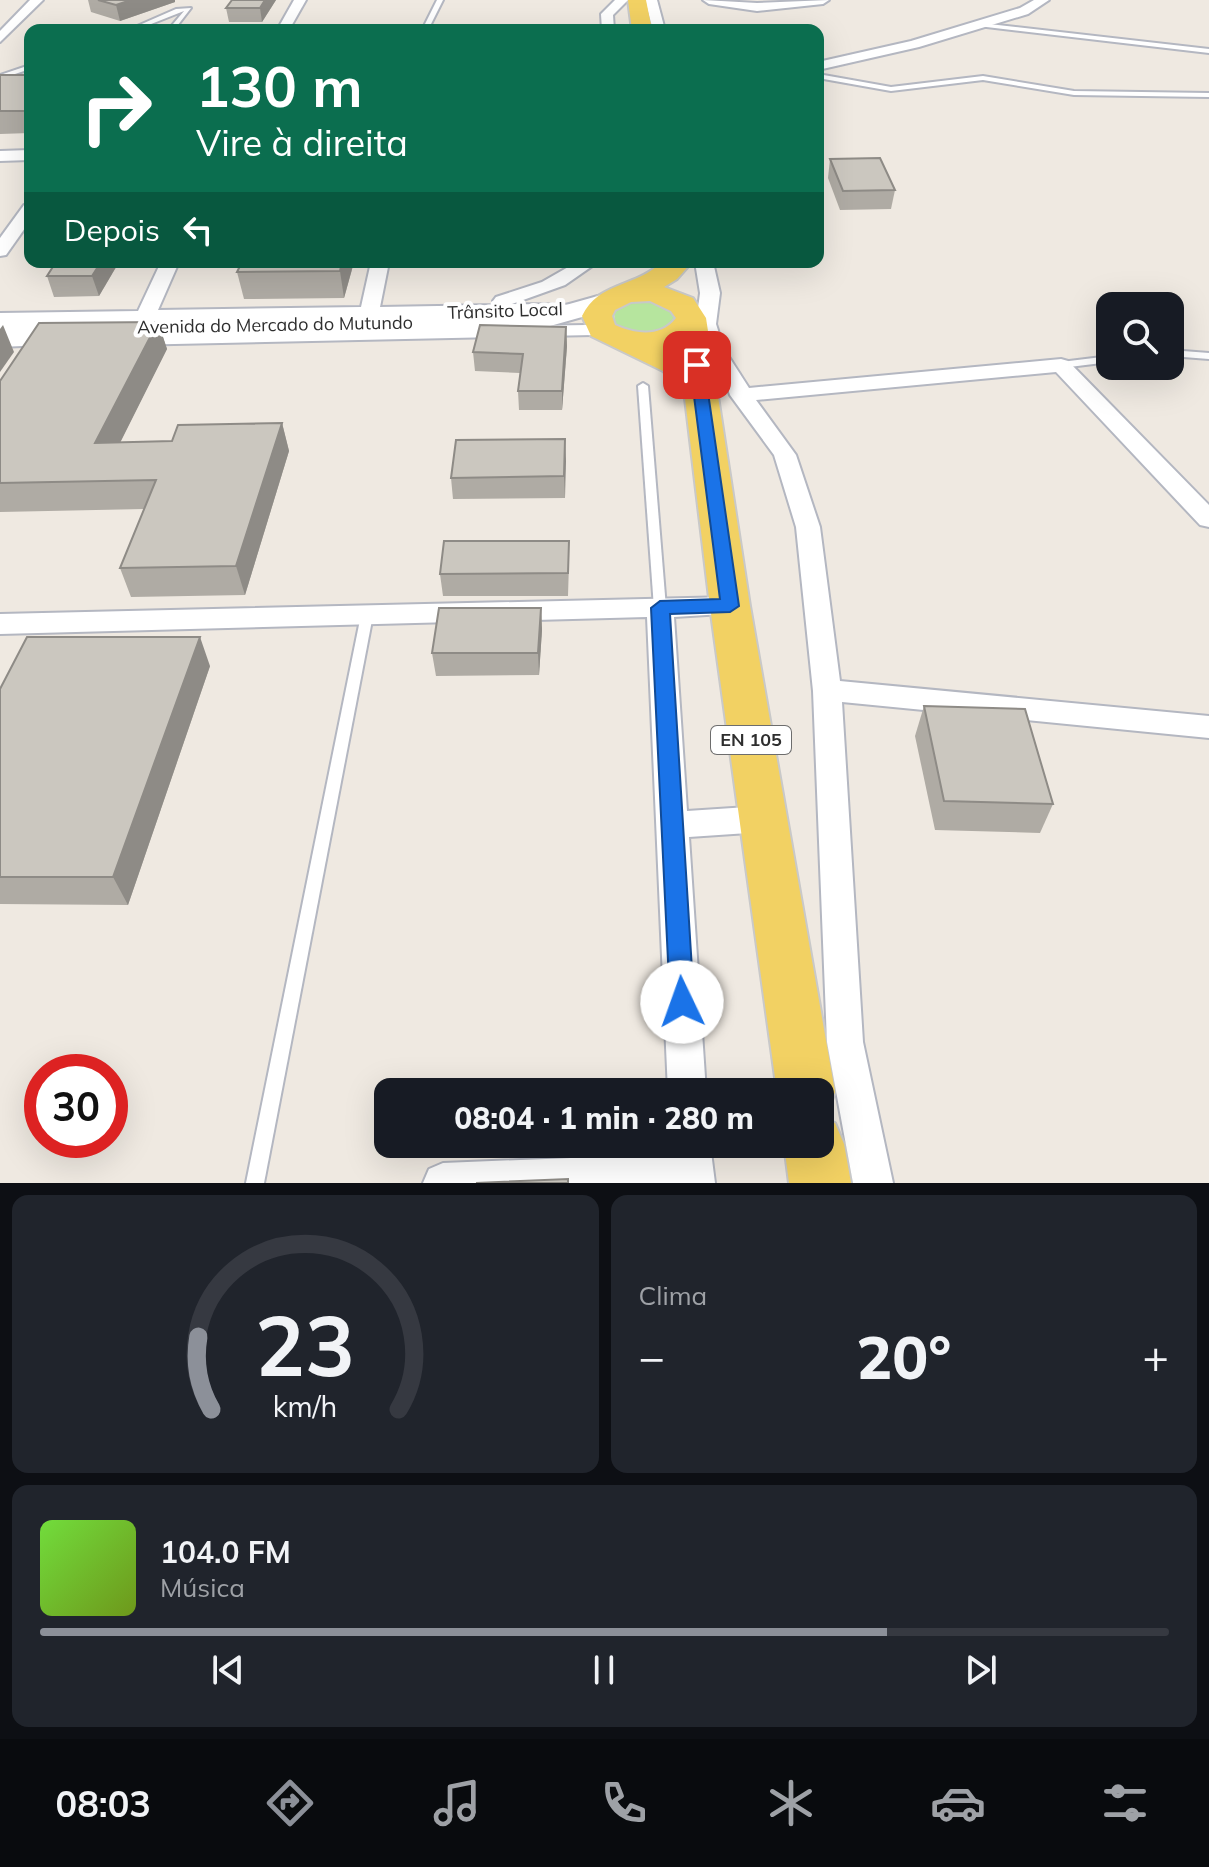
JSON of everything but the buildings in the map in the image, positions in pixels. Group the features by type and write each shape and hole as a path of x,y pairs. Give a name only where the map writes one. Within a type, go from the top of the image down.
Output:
{"main road":[{"path":"637,0 641,24"},
{"path":"589,314 635,292 672,268"},
{"name":"EN 105","path":"685,268 685,310 721,392 730,606 804,1078"},
{"path":"621,339 656,341 681,333 685,310 659,294 635,292"},
{"path":"589,314 597,311 596,320 602,330 674,364 721,392"},
{"name":"Avenida do Mercado do Mutundo","path":"0,330 366,325 589,314"},
{"path":"816,1158 820,1183"}],"street":[{"path":"0,38 37,0"},
{"path":"286,24 300,0"},
{"path":"608,24 607,14 622,0"},
{"path":"651,0 657,24"},
{"path":"709,0 757,7 823,0"},
{"path":"824,65 980,25 1024,11 1043,0"},
{"path":"0,156 24,155"},
{"path":"0,251 24,217"},
{"path":"145,317 167,268"},
{"path":"379,268 370,308 502,301 541,290 582,268"},
{"path":"705,268 710,293 706,324 714,349 734,377 721,392"},
{"name":"Trânsito Local","path":"0,319 370,308 589,314"},
{"path":"0,341 589,314"},
{"path":"721,392 1061,365 1209,519"},
{"path":"721,392 785,455 808,527 827,691 845,1042 873,1183"},
{"path":"0,624 38,629 367,615 730,606"},
{"path":"660,608 686,1078"},
{"path":"827,691 887,694 1209,727"},
{"path":"673,825 763,819"},
{"path":"443,1183 693,1167"}],"lane":[{"path":"428,24 440,0"},
{"path":"145,24 178,10 189,9 176,24"},
{"path":"980,25 1209,51"},
{"path":"0,77 24,69"},
{"path":"824,77 891,89 983,78 1091,95 1209,95"},
{"path":"1184,354 1209,356"},
{"path":"1061,365 1096,361"},
{"path":"643,386 660,608"},
{"path":"255,1183 367,615"}],"green space":[{"path":"663,302 682,317 660,336 620,329 615,324 614,312 629,303"}],"route":[{"path":"682,1002 668,705 660,608 730,606 697,365"}]}
